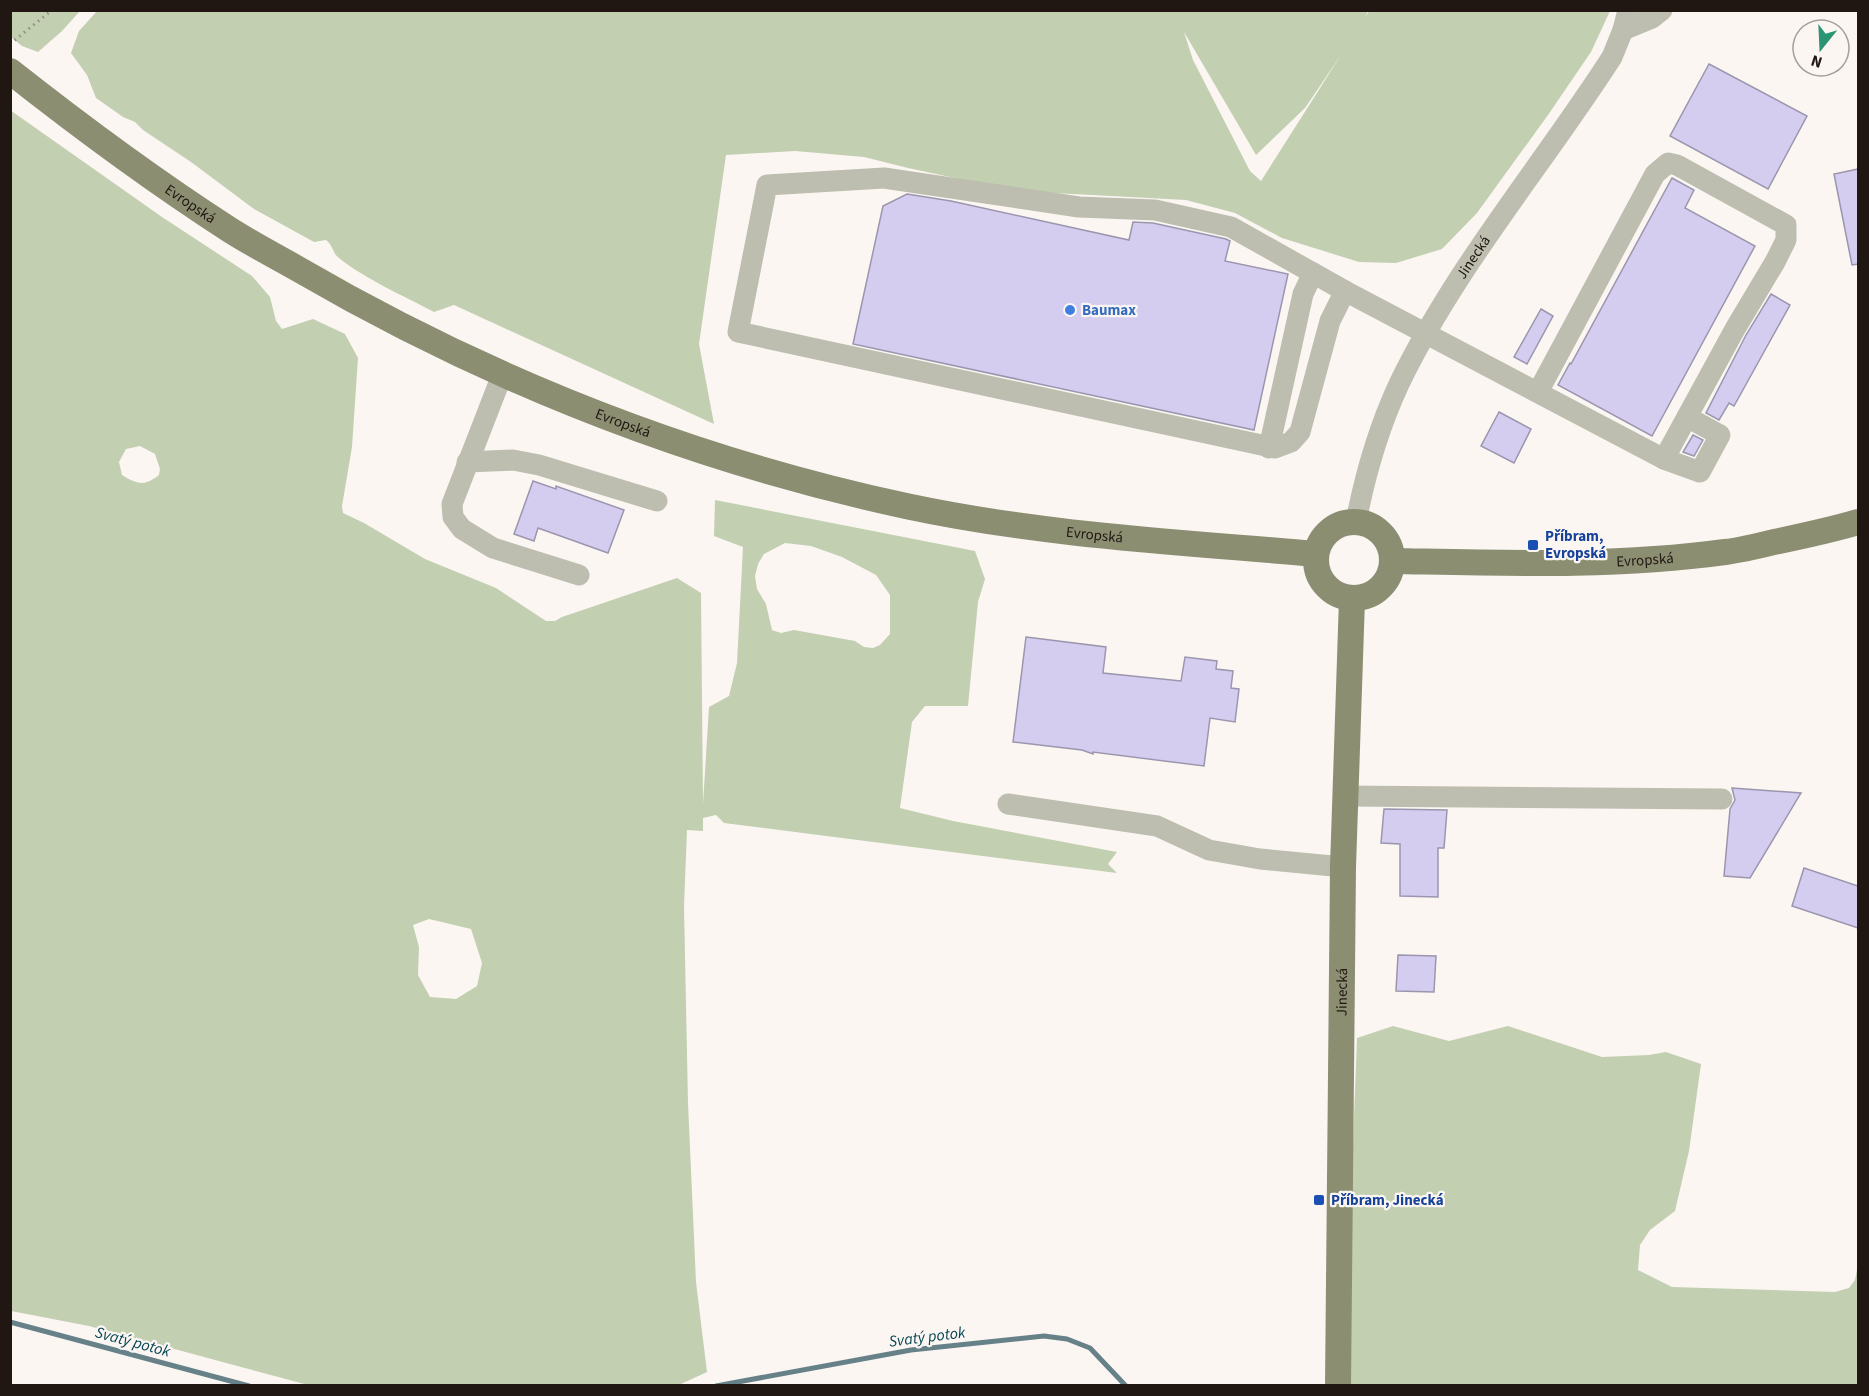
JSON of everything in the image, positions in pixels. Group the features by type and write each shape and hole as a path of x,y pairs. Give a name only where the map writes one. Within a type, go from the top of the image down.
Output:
{"main road":[{"name":"Evropská","path":"10,71 133,165 231,231 335,291 413,333 502,375 650,433 717,457 787,477 906,506 994,522 1077,534 1316,554"},
{"path":"1356,522 1364,523 1379,531 1389,544 1393,561 1392,570 1383,585 1369,596 1352,598 1335,593 1322,580 1318,572 1316,554 1319,545 1330,531 1347,523 1356,522"},
{"name":"Evropská","path":"1393,561 1535,563 1610,562 1666,558 1728,552 1830,531 1858,522"},
{"name":"Jinecká","path":"1338,1386 1343,867 1352,598"}],"street":[{"path":"1625,20 1652,18 1662,10"},
{"name":"Jinecká","path":"1356,522 1371,456 1385,418 1399,384 1426,333 1459,279 1612,57 1625,20"},
{"path":"1538,392 1655,174 1668,163 1677,165 1786,225 1787,230 1786,240 1775,262 1735,329 1664,459"},
{"path":"1345,291 1330,321 1300,432 1292,442 1269,448 738,332 768,185 884,178 1079,207 1155,210 1232,227 1345,291 1664,459 1700,472 1720,435 1687,417"},
{"path":"1269,448 1303,294 1313,273"},
{"path":"502,375 452,504 453,517 462,530 493,548 579,575"},
{"path":"467,462 513,460 539,465 657,501"},
{"path":"1345,796 1722,799"},
{"path":"1008,804 1157,826 1209,850 1343,867"}],"path":[{"path":"10,44 52,10"}],"green space":[{"path":"98,10 1368,11 1365,17 1370,10 1610,11 1591,52 1477,213 1442,249 1396,263 1359,262 1282,238 1235,213 1186,200 1016,191 864,157 795,151 726,155 699,344 714,424 454,305 434,312 349,266 337,256 326,240 314,242 254,209 135,122 123,117 96,98 87,75 71,53 79,31","holes":["1184,32 1256,155 1305,108 1341,55 1261,181 1250,171 1193,60"]},
{"path":"10,11 80,11 38,52 22,46 11,37"},
{"path":"10,110 162,217 252,276 270,297 276,321 282,329 313,319 345,334 358,358 352,447 342,506 343,513 425,559 496,588 546,621 555,621 677,578 701,593 703,804 709,707 729,696 737,663 743,547 714,536 715,500 975,551 985,579 978,602 968,706 925,706 912,722 900,808 953,821 1117,852 1108,864 1117,873 724,823 716,815 703,818 703,831 687,830 684,906 688,1103 696,1282 707,1372 681,1384 669,1386 308,1385 89,1326 11,1311","holes":["140,446 155,454 160,469 159,475 150,481 141,483 122,475 119,462 126,449","785,543 811,546 842,557 876,575 890,595 890,634 880,645 873,648 864,647 855,641 794,630 781,633 772,630 766,604 757,589 755,576 764,554","429,919 471,929 482,963 477,986 456,999 430,997 418,975 419,947 413,925"]},
{"path":"1393,1026 1449,1041 1508,1026 1602,1057 1666,1052 1701,1064 1689,1151 1675,1211 1650,1230 1640,1245 1638,1270 1672,1287 1835,1292 1849,1288 1855,1280 1858,1265 1858,1385 1344,1386 1357,1038"}],"building":[{"path":"1709,64 1807,116 1768,189 1670,136"},
{"path":"1858,169 1858,264 1852,265 1834,174"},
{"path":"1672,178 1694,190 1685,208 1755,246 1652,436 1558,385"},
{"name":"Baumax","path":"907,194 951,201 1129,240 1133,222 1153,223 1226,239 1230,241 1225,261 1288,274 1254,430 853,344 883,206"},
{"path":"1771,294 1790,305 1734,406 1729,403 1719,420 1706,413 1746,335"},
{"path":"1541,309 1553,316 1527,364 1514,357"},
{"path":"1499,412 1531,429 1514,463 1481,446"},
{"path":"1693,435 1703,440 1694,456 1683,452"},
{"path":"533,481 556,489 556,486 624,510 608,553 538,528 534,541 514,534"},
{"path":"1026,637 1106,647 1103,673 1181,681 1185,657 1217,661 1216,669 1233,671 1231,688 1239,689 1235,722 1210,718 1204,766 1093,752 1093,754 1082,750 1013,742"},
{"path":"1732,788 1801,793 1750,878 1724,876 1730,809 1735,800"},
{"path":"1384,809 1447,810 1444,848 1438,848 1438,897 1400,896 1400,844 1381,843"},
{"path":"1804,868 1858,886 1858,928 1792,906"},
{"path":"1398,955 1436,956 1434,992 1396,991"}],"waterway":[{"name":"Svatý potok","path":"10,1322 249,1386"},
{"name":"Svatý potok","path":"716,1386 911,1350 1044,1336 1067,1339 1090,1348 1126,1386"}],"place":[{"name":"Baumax","path":"1070,310"},
{"name":"Příbram, Evropská","path":"1533,545"},
{"name":"Příbram, Jinecká","path":"1319,1200"}]}
